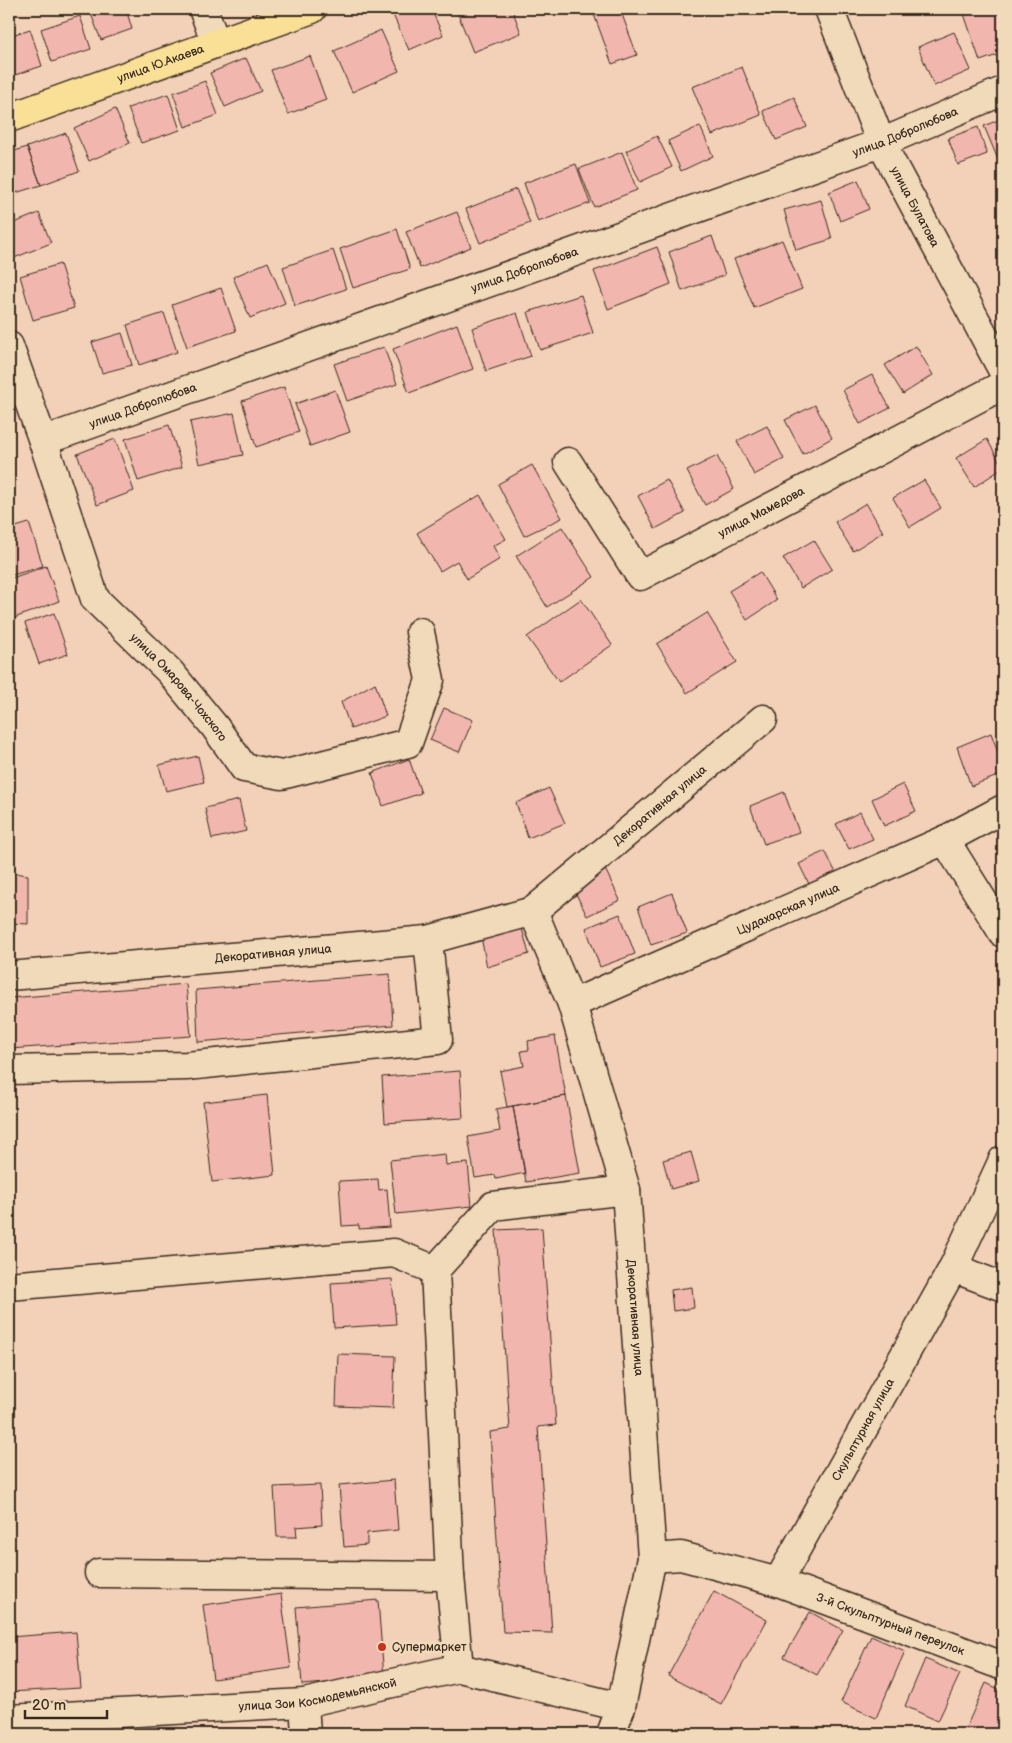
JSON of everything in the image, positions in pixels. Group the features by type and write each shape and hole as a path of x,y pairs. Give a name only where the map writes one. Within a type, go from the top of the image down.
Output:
{"main road":[{"name":"улица Ю.Акаева","path":"9,118 312,9"}],"street":[{"path":"203,9 216,43"},
{"name":"улица Булатова","path":"829,9 881,143 1003,372"},
{"name":"улица Добролюбова","path":"43,440 881,143 1003,92"},
{"name":"улица Омарова-Чохского","path":"9,346 43,440 95,599 170,672 215,727 244,768 282,775 408,743 430,680 420,632"},
{"name":"улица Мамедова","path":"568,462 640,576 1003,384"},
{"name":"Декоративная улица","path":"9,976 428,940 533,912 763,720"},
{"name":"Цудахарская улица","path":"572,1004 945,840 1003,810"},
{"path":"945,840 1003,933"},
{"name":"Декоративная улица","path":"533,912 572,1004 626,1190 652,1558 621,1707 611,1734"},
{"path":"9,1070 187,1066 438,1040 428,940"},
{"name":"Скульптурная улица","path":"778,1582 953,1268 1003,1160"},
{"path":"459,1668 450,1576 435,1270 493,1206 626,1190"},
{"path":"9,1286 394,1254 435,1270"},
{"path":"953,1268 1003,1287"},
{"path":"652,1558 681,1556 778,1582"},
{"path":"99,1574 450,1576"},
{"name":"3-й Скульптурный переулок","path":"778,1582 1003,1666"},
{"name":"улица Зои Космодемьянской","path":"9,1719 304,1703 459,1668 621,1707"},
{"path":"304,1703 306,1734"}],"building":[{"path":"108,9 126,9 132,29 101,40 91,14"},
{"path":"407,9 431,9 443,35 409,50 393,15"},
{"path":"456,9 512,9 521,33 473,52"},
{"path":"592,9 620,9 637,55 612,64"},
{"path":"981,9 1003,9 1003,53 980,61 964,14"},
{"path":"80,16 91,49 52,62 41,29"},
{"path":"30,29 42,66 9,77 9,36"},
{"path":"381,30 399,71 352,92 334,51"},
{"path":"954,32 971,70 934,86 918,47"},
{"path":"310,56 326,100 288,114 271,70"},
{"path":"246,58 261,91 225,107 210,73"},
{"path":"742,67 761,115 712,135 692,87"},
{"path":"205,81 218,115 185,127 173,93"},
{"path":"168,94 180,130 141,143 128,108"},
{"path":"794,97 807,127 776,140 763,111"},
{"path":"115,109 130,143 89,161 74,128"},
{"path":"1003,118 1003,161 999,162 984,126"},
{"path":"700,126 713,156 681,171 668,141"},
{"path":"978,127 987,154 958,165 948,138"},
{"path":"66,133 79,171 41,185 27,147"},
{"path":"657,136 672,167 640,182 626,151"},
{"path":"27,147 41,185 9,195 9,153"},
{"path":"622,152 637,190 594,207 579,169"},
{"path":"576,164 590,203 538,222 524,183"},
{"path":"858,180 869,209 840,221 829,192"},
{"path":"516,189 530,223 480,243 466,209"},
{"path":"821,200 832,239 796,250 784,210"},
{"path":"457,212 471,247 420,268 406,232"},
{"path":"39,213 51,243 14,258 9,245 9,225"},
{"path":"397,229 410,269 353,288 340,249"},
{"path":"712,236 725,275 682,291 669,252"},
{"path":"782,240 802,289 754,308 734,259"},
{"path":"657,247 671,284 608,309 594,271"},
{"path":"333,250 346,289 295,306 283,267"},
{"path":"268,262 285,303 250,318 233,277"},
{"path":"60,264 74,308 33,320 20,276"},
{"path":"221,288 236,331 187,347 172,305"},
{"path":"581,295 593,333 540,350 528,312"},
{"path":"164,313 177,352 139,365 127,325"},
{"path":"517,313 531,356 486,371 472,328"},
{"path":"457,324 473,369 409,393 393,349"},
{"path":"122,333 132,365 102,373 92,342"},
{"path":"916,346 933,375 903,394 885,365"},
{"path":"384,347 397,384 347,401 334,364"},
{"path":"872,375 890,408 860,424 843,390"},
{"path":"284,387 299,432 256,447 242,401"},
{"path":"335,390 350,432 310,446 295,404"},
{"path":"815,405 832,438 803,454 785,420"},
{"path":"234,413 243,455 199,464 190,422"},
{"path":"169,425 182,467 138,481 125,439"},
{"path":"767,426 784,459 754,475 737,441"},
{"path":"115,439 134,491 97,505 77,454"},
{"path":"987,439 1003,468 974,487 956,458"},
{"path":"717,456 734,489 705,505 687,471"},
{"path":"532,465 562,518 524,536 498,484"},
{"path":"9,480 13,493 9,494"},
{"path":"667,480 685,513 655,529 638,496"},
{"path":"924,480 941,508 910,527 893,498"},
{"path":"480,495 506,539 493,546 500,559 467,579 457,561 440,571 417,533"},
{"path":"866,503 883,532 853,551 835,522"},
{"path":"29,523 43,566 9,576 9,529"},
{"path":"562,527 594,577 547,607 516,556"},
{"path":"814,540 832,569 801,588 783,558"},
{"path":"46,566 59,601 9,620 9,579"},
{"path":"760,572 777,600 747,620 729,591"},
{"path":"581,599 612,645 559,682 527,637"},
{"path":"54,613 68,654 39,664 25,623"},
{"path":"707,613 737,662 687,693 657,644"},
{"path":"375,683 386,716 351,729 341,702"},
{"path":"444,708 473,720 459,752 430,740"},
{"path":"991,733 1003,766 1003,774 971,786 957,747"},
{"path":"198,756 204,782 166,791 159,765"},
{"path":"409,759 421,793 383,806 372,773"},
{"path":"903,784 916,811 884,826 872,799"},
{"path":"549,788 565,823 528,838 516,803"},
{"path":"784,792 799,832 764,844 750,806"},
{"path":"239,800 246,831 212,839 205,808"},
{"path":"860,812 873,839 849,849 836,824"},
{"path":"825,851 837,875 811,888 799,864"},
{"path":"605,869 620,900 587,916 572,886"},
{"path":"9,872 28,875 28,924 9,923"},
{"path":"672,893 687,933 651,945 638,907"},
{"path":"620,914 635,954 600,967 586,928"},
{"path":"520,921 529,954 487,967 481,937"},
{"path":"390,974 393,1025 198,1042 196,990"},
{"path":"186,984 191,1036 9,1049 9,998"},
{"path":"555,1036 566,1096 507,1107 500,1071 524,1066 521,1051 529,1050 528,1041"},
{"path":"460,1071 463,1118 385,1123 382,1077"},
{"path":"267,1095 275,1175 212,1182 203,1102"},
{"path":"566,1096 580,1173 526,1182 513,1106"},
{"path":"513,1106 525,1173 496,1179 495,1175 475,1178 468,1137 500,1131 496,1109"},
{"path":"691,1152 699,1181 671,1189 663,1160"},
{"path":"445,1154 446,1165 468,1163 472,1206 396,1214 390,1160"},
{"path":"378,1179 379,1190 387,1189 390,1227 359,1229 359,1225 342,1226 339,1181"},
{"path":"542,1228 556,1425 538,1427 552,1633 503,1632 490,1432 510,1429 496,1230"},
{"path":"392,1279 396,1324 334,1328 331,1283"},
{"path":"692,1287 694,1308 673,1311 671,1290"},
{"path":"338,1354 395,1356 393,1408 336,1406"},
{"path":"394,1480 398,1530 367,1533 367,1545 344,1547 339,1485"},
{"path":"320,1485 322,1525 296,1527 297,1537 277,1537 274,1487"},
{"path":"714,1591 767,1620 721,1704 668,1676"},
{"path":"281,1594 291,1668 213,1679 203,1605"},
{"path":"378,1600 384,1678 302,1685 296,1607"},
{"path":"810,1612 843,1630 817,1675 784,1657"},
{"path":"76,1632 81,1688 9,1692 9,1637"},
{"path":"871,1636 905,1651 876,1718 841,1702"},
{"path":"925,1659 960,1674 938,1721 905,1706"},
{"path":"986,1683 1003,1691 1003,1734 973,1734 965,1730"},
{"path":"285,1731 286,1734 235,1734"}],"place":[{"name":"Супермаркет","path":"382,1647"}]}
